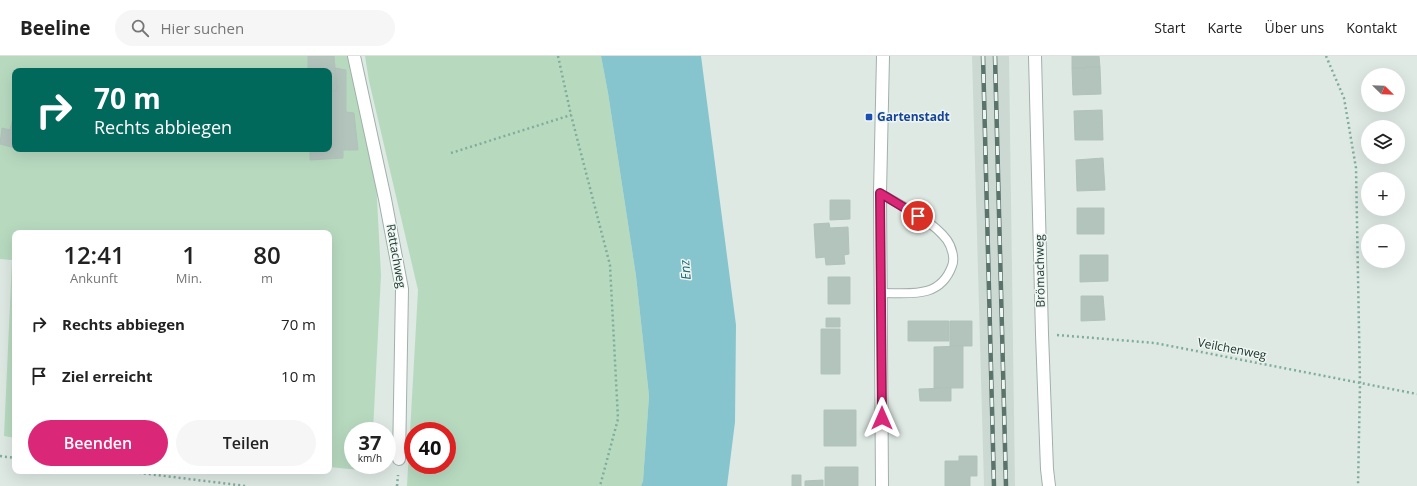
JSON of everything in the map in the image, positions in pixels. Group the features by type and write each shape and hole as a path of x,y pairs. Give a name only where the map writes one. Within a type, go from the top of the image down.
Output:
{"street":[{"name":"Rattachweg","path":"354,56 385,199 402,289 399,459"},
{"path":"882,56 880,193 882,293 882,486"},
{"name":"Brömachweg","path":"1036,56 1042,334 1047,469 1049,486"}],"lane":[{"path":"880,193 918,216 937,230 948,241 952,250 953,263 948,276 933,290 919,293 882,293"}],"path":[{"path":"558,56 571,116 610,265 618,419 600,486"},
{"path":"1326,56 1344,98 1356,168 1360,384 1358,486"},
{"path":"451,153 571,116"},
{"name":"Veilchenweg","path":"1042,334 1155,343 1417,394"},
{"path":"0,456 12,458"},
{"path":"148,474 246,486"}],"shaded area":[{"path":"972,56 1009,56 1015,486 984,486"}],"green space":[{"path":"0,56 349,56 375,161 381,275 373,422 344,422 344,468 332,467 332,230 12,230 12,260 0,259"},
{"path":"365,56 601,56 636,276 649,396 643,481 641,486 407,486 408,474 456,474 456,422 411,422 418,290 369,81"},
{"path":"12,260 12,437 4,436"}],"water":[{"name":"Enz","path":"601,56 701,56 736,325 735,422 727,486 641,486 643,481 649,396 636,276"}],"building":[{"path":"308,56 334,56 337,91 332,91 332,68 308,68"},
{"path":"1072,56 1099,56 1100,67 1072,68"},
{"path":"1100,67 1101,94 1073,95 1072,68"},
{"path":"335,68 346,70 346,112 354,113 358,150 343,150 343,158 310,160 310,152 332,152 332,91 337,91"},
{"path":"1102,110 1103,140 1075,140 1074,111"},
{"path":"12,122 12,147 0,144 2,128 10,130"},
{"path":"1103,158 1105,190 1077,191 1076,160"},
{"path":"830,200 850,200 850,219 830,220"},
{"path":"1077,208 1104,208 1104,234 1077,234"},
{"path":"829,223 830,228 848,227 849,254 844,255 845,264 826,265 825,257 816,258 814,224"},
{"path":"1080,255 1108,255 1108,281 1080,282"},
{"path":"828,277 850,277 850,304 828,304"},
{"path":"1081,296 1103,296 1105,320 1081,321"},
{"path":"826,318 840,318 840,327 826,327"},
{"path":"908,321 949,321 949,341 908,341"},
{"path":"950,321 972,321 972,346 950,346"},
{"path":"821,329 840,329 840,374 821,374"},
{"path":"963,346 963,388 934,388 934,347"},
{"path":"951,388 951,401 920,401 919,389"},
{"path":"824,410 856,410 856,446 824,446"},
{"path":"959,456 977,456 977,476 970,476 970,486 945,486 945,461 959,461"},
{"path":"825,467 858,467 858,486 825,486"},
{"path":"792,475 801,475 801,486 792,486"},
{"path":"823,480 823,486 805,486 805,481"}],"railway":[{"path":"983,56 994,486"},
{"path":"995,56 1006,486"}],"place":[{"name":"Gartenstadt","path":"869,117"}],"route":[{"path":"882,418 880,193 918,216"}]}
